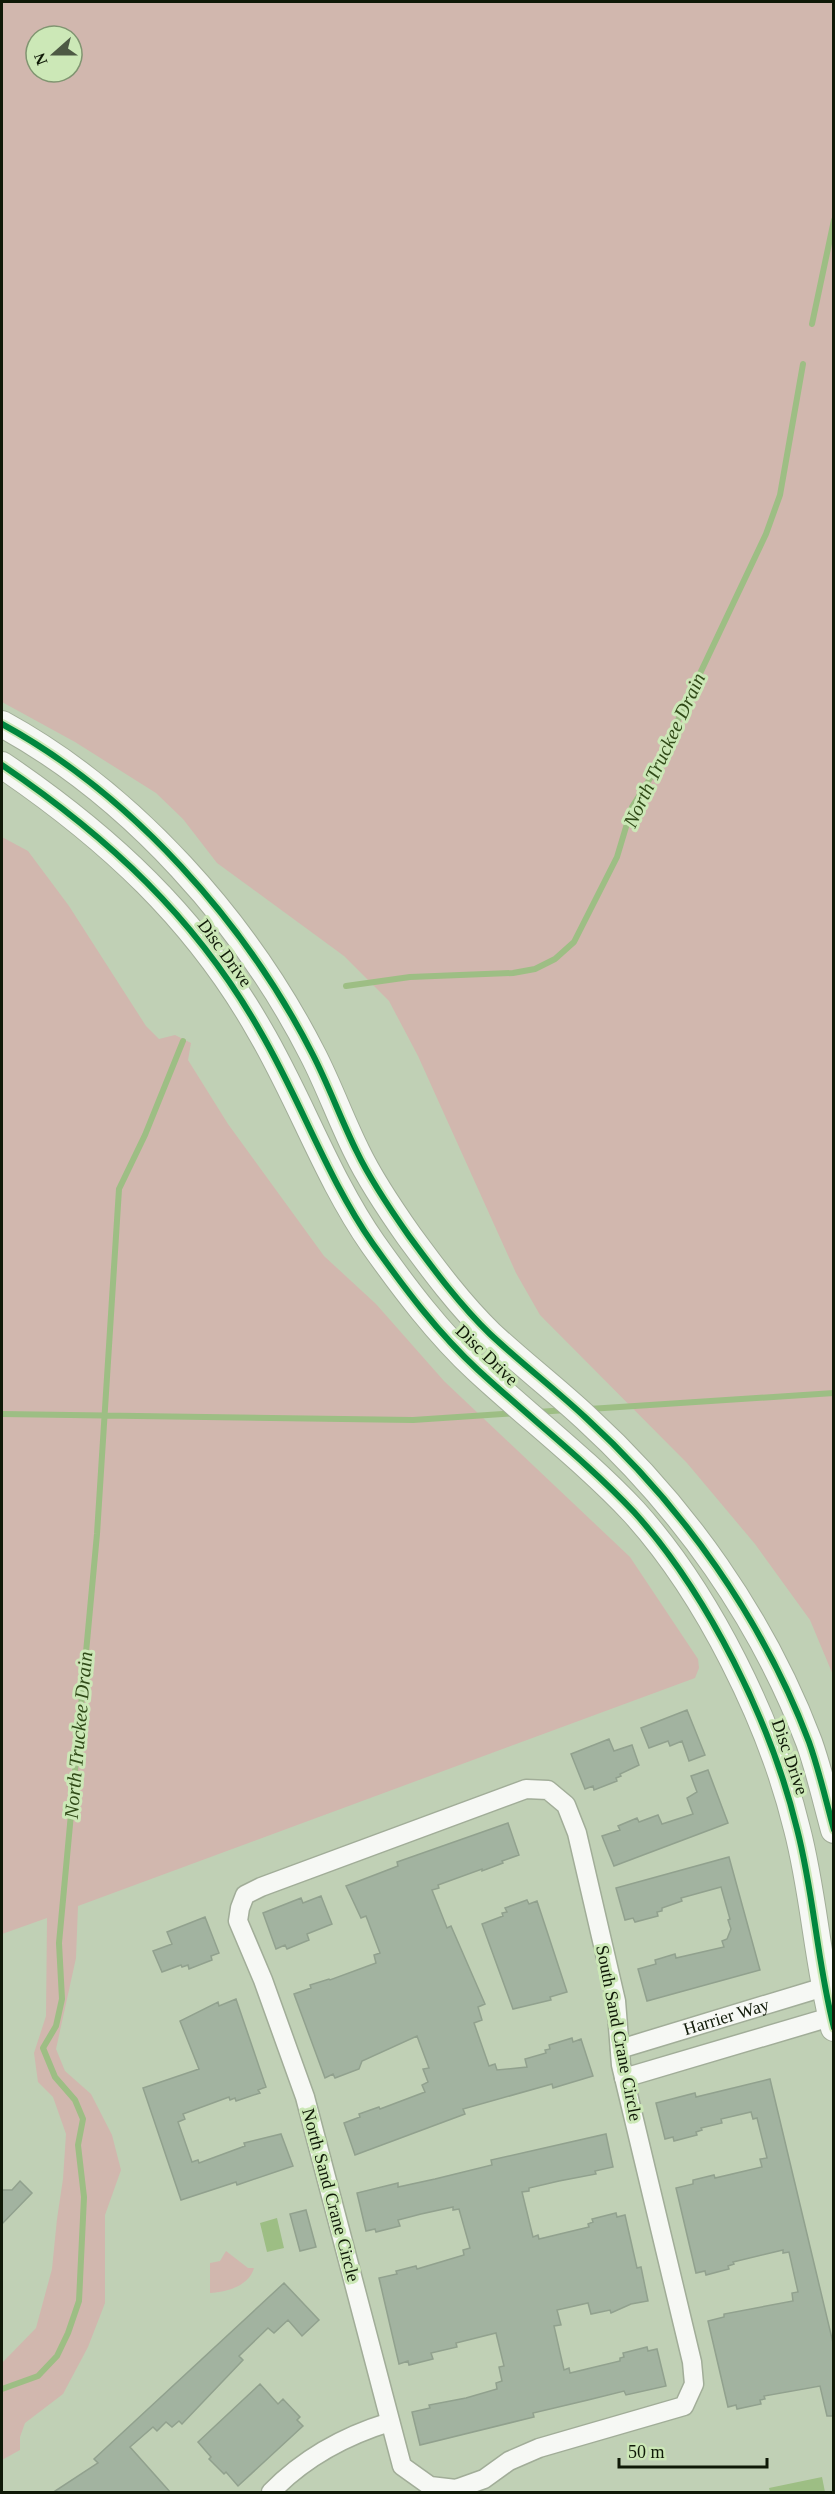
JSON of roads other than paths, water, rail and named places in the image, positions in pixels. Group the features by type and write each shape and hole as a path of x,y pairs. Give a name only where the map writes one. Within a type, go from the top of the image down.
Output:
{"main road":[{"name":"Disc Drive","path":"2,724 82,778 115,804 152,837 225,916 290,1014 313,1054 356,1151 379,1192 430,1264 487,1331 586,1417 643,1475 686,1524 717,1566 760,1636 789,1694 810,1745 834,1830"},
{"name":"Disc Drive","path":"2,765 76,818 117,852 161,895 195,933 224,973 259,1029 343,1197 421,1310 475,1368 603,1481 636,1515 703,1606 742,1680 781,1772 797,1827 808,1878 829,1985 833,2020"}],"street":[{"name":"South Sand Crane Circle","path":"372,1845 526,1789 548,1790 566,1805 577,1833 616,2001 624,2078 693,2362 694,2384 684,2406 557,2442"},
{"name":"North Sand Crane Circle","path":"372,1845 245,1895 238,1921 263,1980 304,2097 330,2186 402,2466 430,2486 456,2488 484,2479 509,2461 557,2442"},
{"name":"Harrier Way","path":"620,2049 829,1985"},
{"name":"Harrier Way","path":"624,2078 833,2020"},
{"path":"271,2493 285,2478 321,2452 352,2434 390,2422"}],"waterway":[{"name":"North Truckee Drain","path":"812,324 834,220"},
{"name":"North Truckee Drain","path":"346,986 410,977 513,973 535,969 555,959 574,942 617,857 632,807 651,777 766,534 780,495 803,364"},
{"name":"North Truckee Drain","path":"2,2389 38,2376 57,2356 79,2301 84,2197 78,2145 83,2119 75,2100 55,2077 43,2048 56,2026 62,1999 59,1943 97,1534 119,1189 145,1135 183,1041"},
{"path":"589,1409 834,1393"},
{"path":"538,1412 566,1410"},
{"path":"2,1414 413,1420 516,1413"}]}
